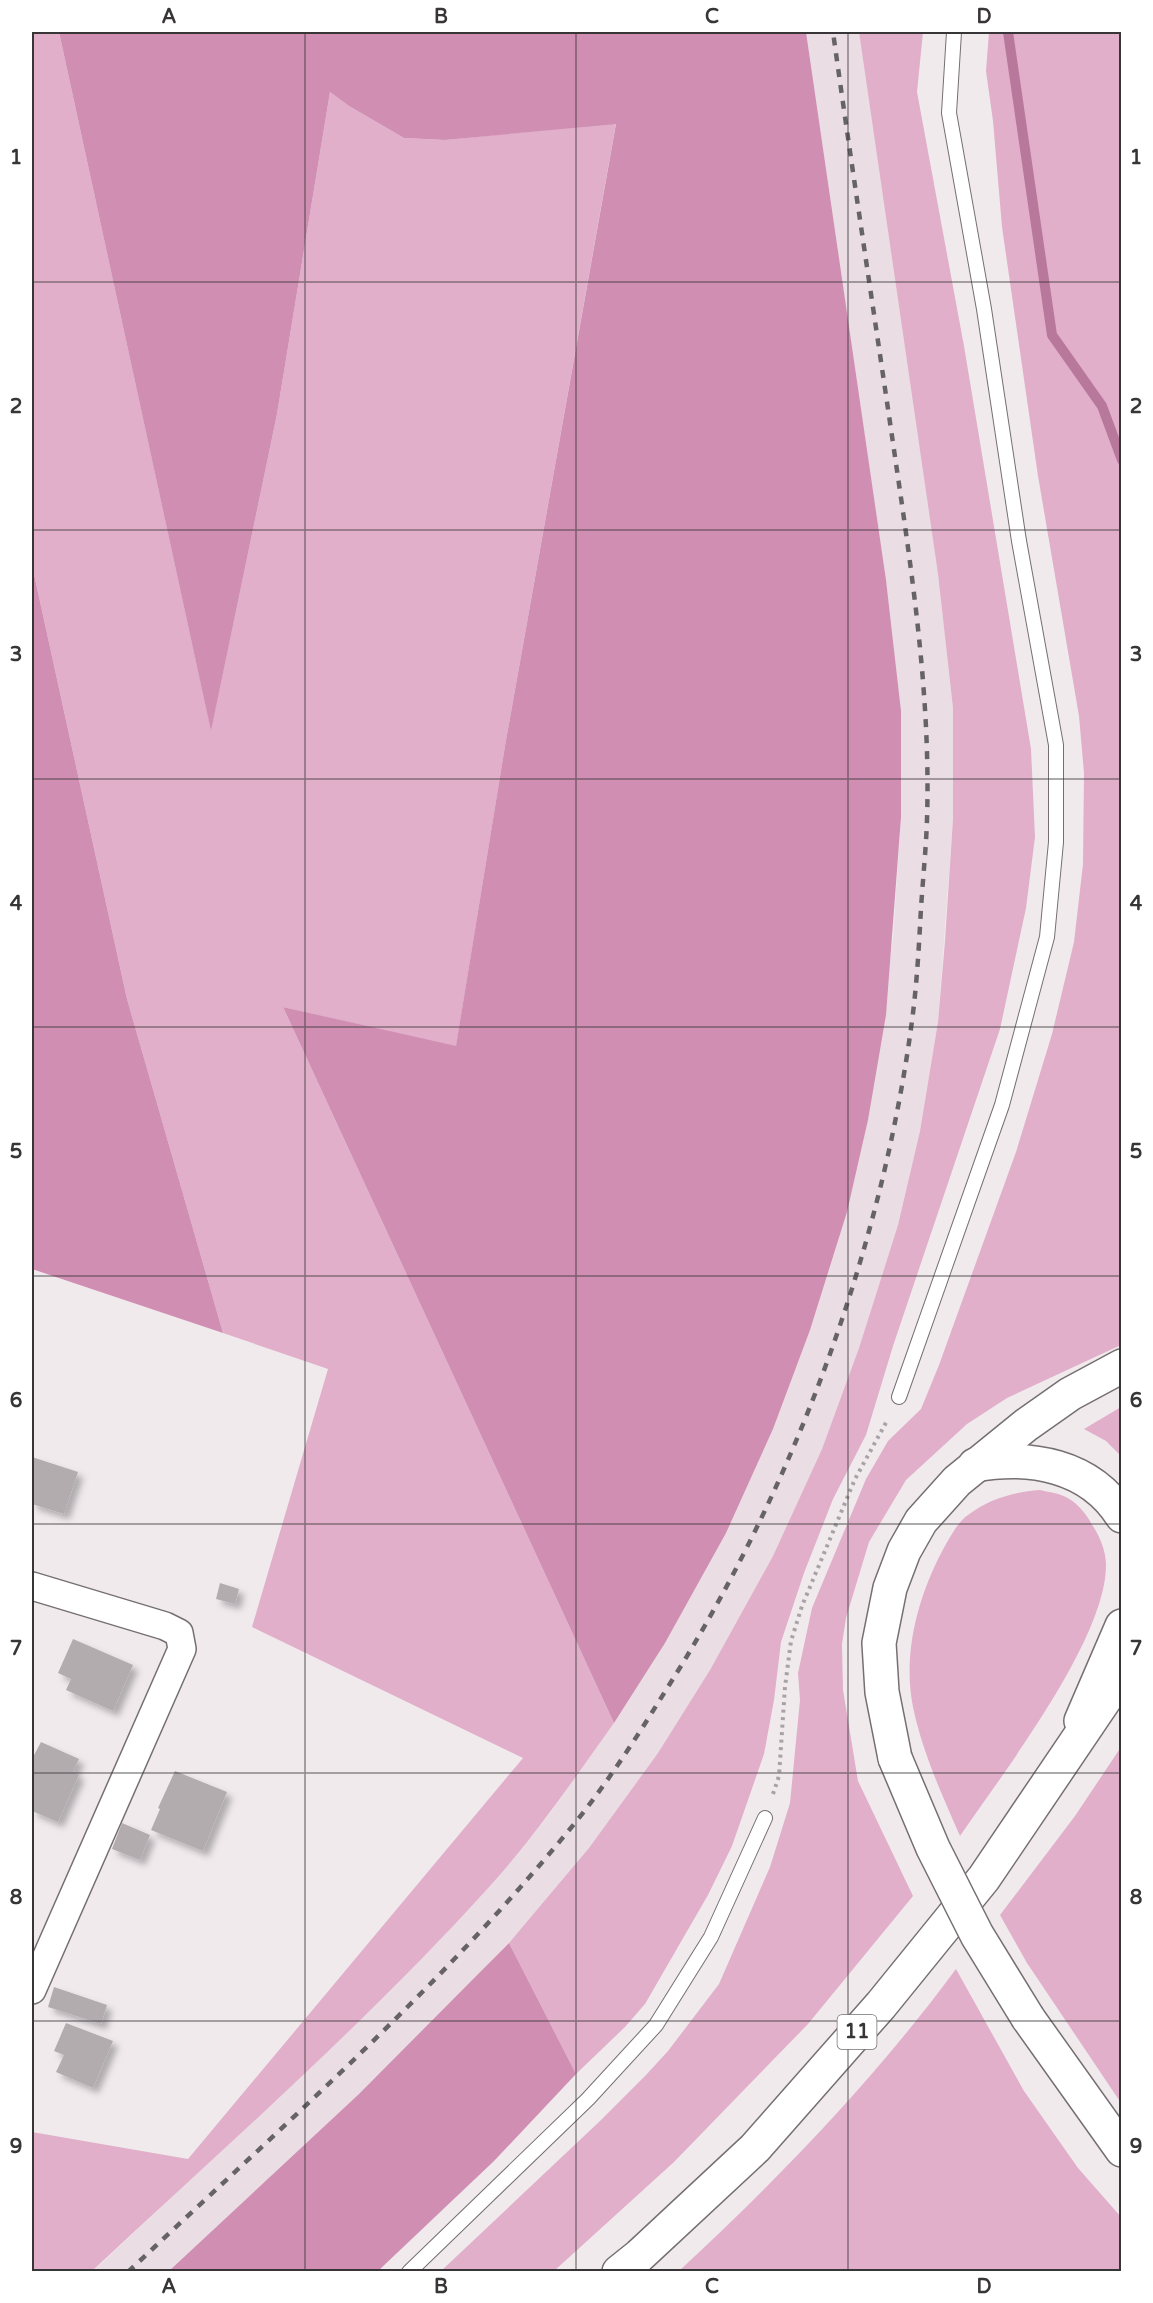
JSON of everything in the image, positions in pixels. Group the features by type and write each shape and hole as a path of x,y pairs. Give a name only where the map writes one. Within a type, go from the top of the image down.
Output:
{"main road":[{"path":"1122,1366 1070,1394 1026,1425 975,1465 937,1501 921,1521 904,1551 890,1588 879,1643 886,1719 895,1758 933,1848 977,1935 1028,2018 1122,2150"},
{"path":"975,1465 1015,1460 1059,1467 1082,1477 1099,1489 1114,1503 1122,1516"},
{"path":"1063,1763 1122,1626"},
{"name":"11","path":"618,2271 639,2256 755,2148 881,2006 984,1878 1122,1674"}],"street":[{"path":"32,1586 165,1626 179,1633 182,1649 32,1990"}],"lane":[{"path":"899,1397 1002,1105 1047,937 1056,842 1056,746 1019,540 984,309 949,113 954,32"},
{"path":"409,2271 588,2099 656,2025 711,1937 765,1818"}],"path":[{"path":"765,1818 779,1776 785,1687 791,1641 855,1479 899,1397"}],"shaded area":[{"path":"32,32 59,32 211,730 277,414 330,92 349,106 404,138 445,140 616,123 505,746 456,1047 283,1007 614,1723 523,1847 443,1937 295,2083 92,2271 32,2271 32,2132 188,2159 523,1758 252,1627 328,1369 223,1333 127,999 32,565"},
{"path":"59,32 806,32 886,580 901,711 901,817 886,1015 868,1120 847,1212 810,1330 773,1429 726,1533 665,1643 614,1723 283,1007 456,1046 505,746 616,124 445,140 404,138 349,106 330,92 277,414 211,731"},
{"path":"806,32 859,32 938,574 953,708 953,819 938,1022 920,1131 898,1225 859,1348 822,1449 773,1556 710,1670 658,1753 589,1848 531,1919 455,1999 359,2094 169,2271 92,2272 322,2056 418,1962 491,1885 548,1816 614,1723 665,1643 726,1533 773,1429 810,1330 847,1212 868,1120 893,938 901,817 901,711 886,581"},
{"path":"859,32 923,32 917,92 964,346 1031,749 1035,837 1026,908 1000,1029 893,1346 866,1435 833,1499 804,1573 781,1642 764,1754 732,1846 708,1895 645,2004 625,2027 576,2074 509,1943 589,1848 658,1753 710,1670 773,1556 822,1449 859,1348 898,1225 920,1131 938,1022 953,819 953,708 938,574"},
{"path":"989,32 1121,32 1121,1345 1007,1398 967,1424 906,1480 869,1542 846,1618 842,1644 843,1690 858,1781 913,1896 808,2024 674,2162 554,2271 441,2271 646,2075 668,2051 719,1984 770,1867 790,1803 800,1700 798,1673 812,1608 866,1479 888,1441 921,1409 1016,1152 1052,1034 1074,942 1083,864 1084,773 1079,716 1038,476 1002,227 993,121 986,71"},
{"path":"32,565 127,999 223,1333 32,1269"},
{"path":"1121,1407 1121,1456 1106,1441 1084,1429"},
{"path":"1040,1490 1060,1494 1070,1499 1084,1512 1094,1528 1102,1543 1106,1559 1101,1596 1089,1630 1049,1705 960,1836 927,1756 913,1707 910,1665 915,1623 936,1563 961,1521 976,1509 993,1501 1020,1492"},
{"path":"1121,1747 1121,2103 1027,1963 1000,1915 1075,1816"},
{"path":"509,1943 576,2074 494,2161 378,2271 169,2271 359,2094"},
{"path":"956,1969 1024,2091 1078,2168 1121,2217 1121,2271 679,2271 753,2200 859,2089"}],"building":[{"path":"32,1457 78,1472 64,1514 32,1504"},
{"path":"220,1583 239,1589 235,1604 216,1599"},
{"path":"73,1639 133,1665 113,1711 66,1690 71,1679 58,1673"},
{"path":"41,1742 79,1759 73,1771 79,1775 58,1822 32,1811 32,1759"},
{"path":"175,1771 227,1792 203,1851 151,1830 160,1809 158,1808"},
{"path":"122,1823 150,1835 140,1860 112,1849"},
{"path":"54,1987 107,2005 101,2024 48,2007"},
{"path":"66,2023 113,2041 93,2088 56,2072 64,2055 54,2051"}],"waterway":[{"path":"1008,32 1052,335 1102,406 1122,460"}],"railway":[{"path":"128,2272 409,2006 515,1894 605,1783 666,1690 711,1614 753,1535 791,1453 825,1369 854,1283 878,1196 898,1109 912,1021 926,842 927,773 923,678 913,584 833,32"}]}
